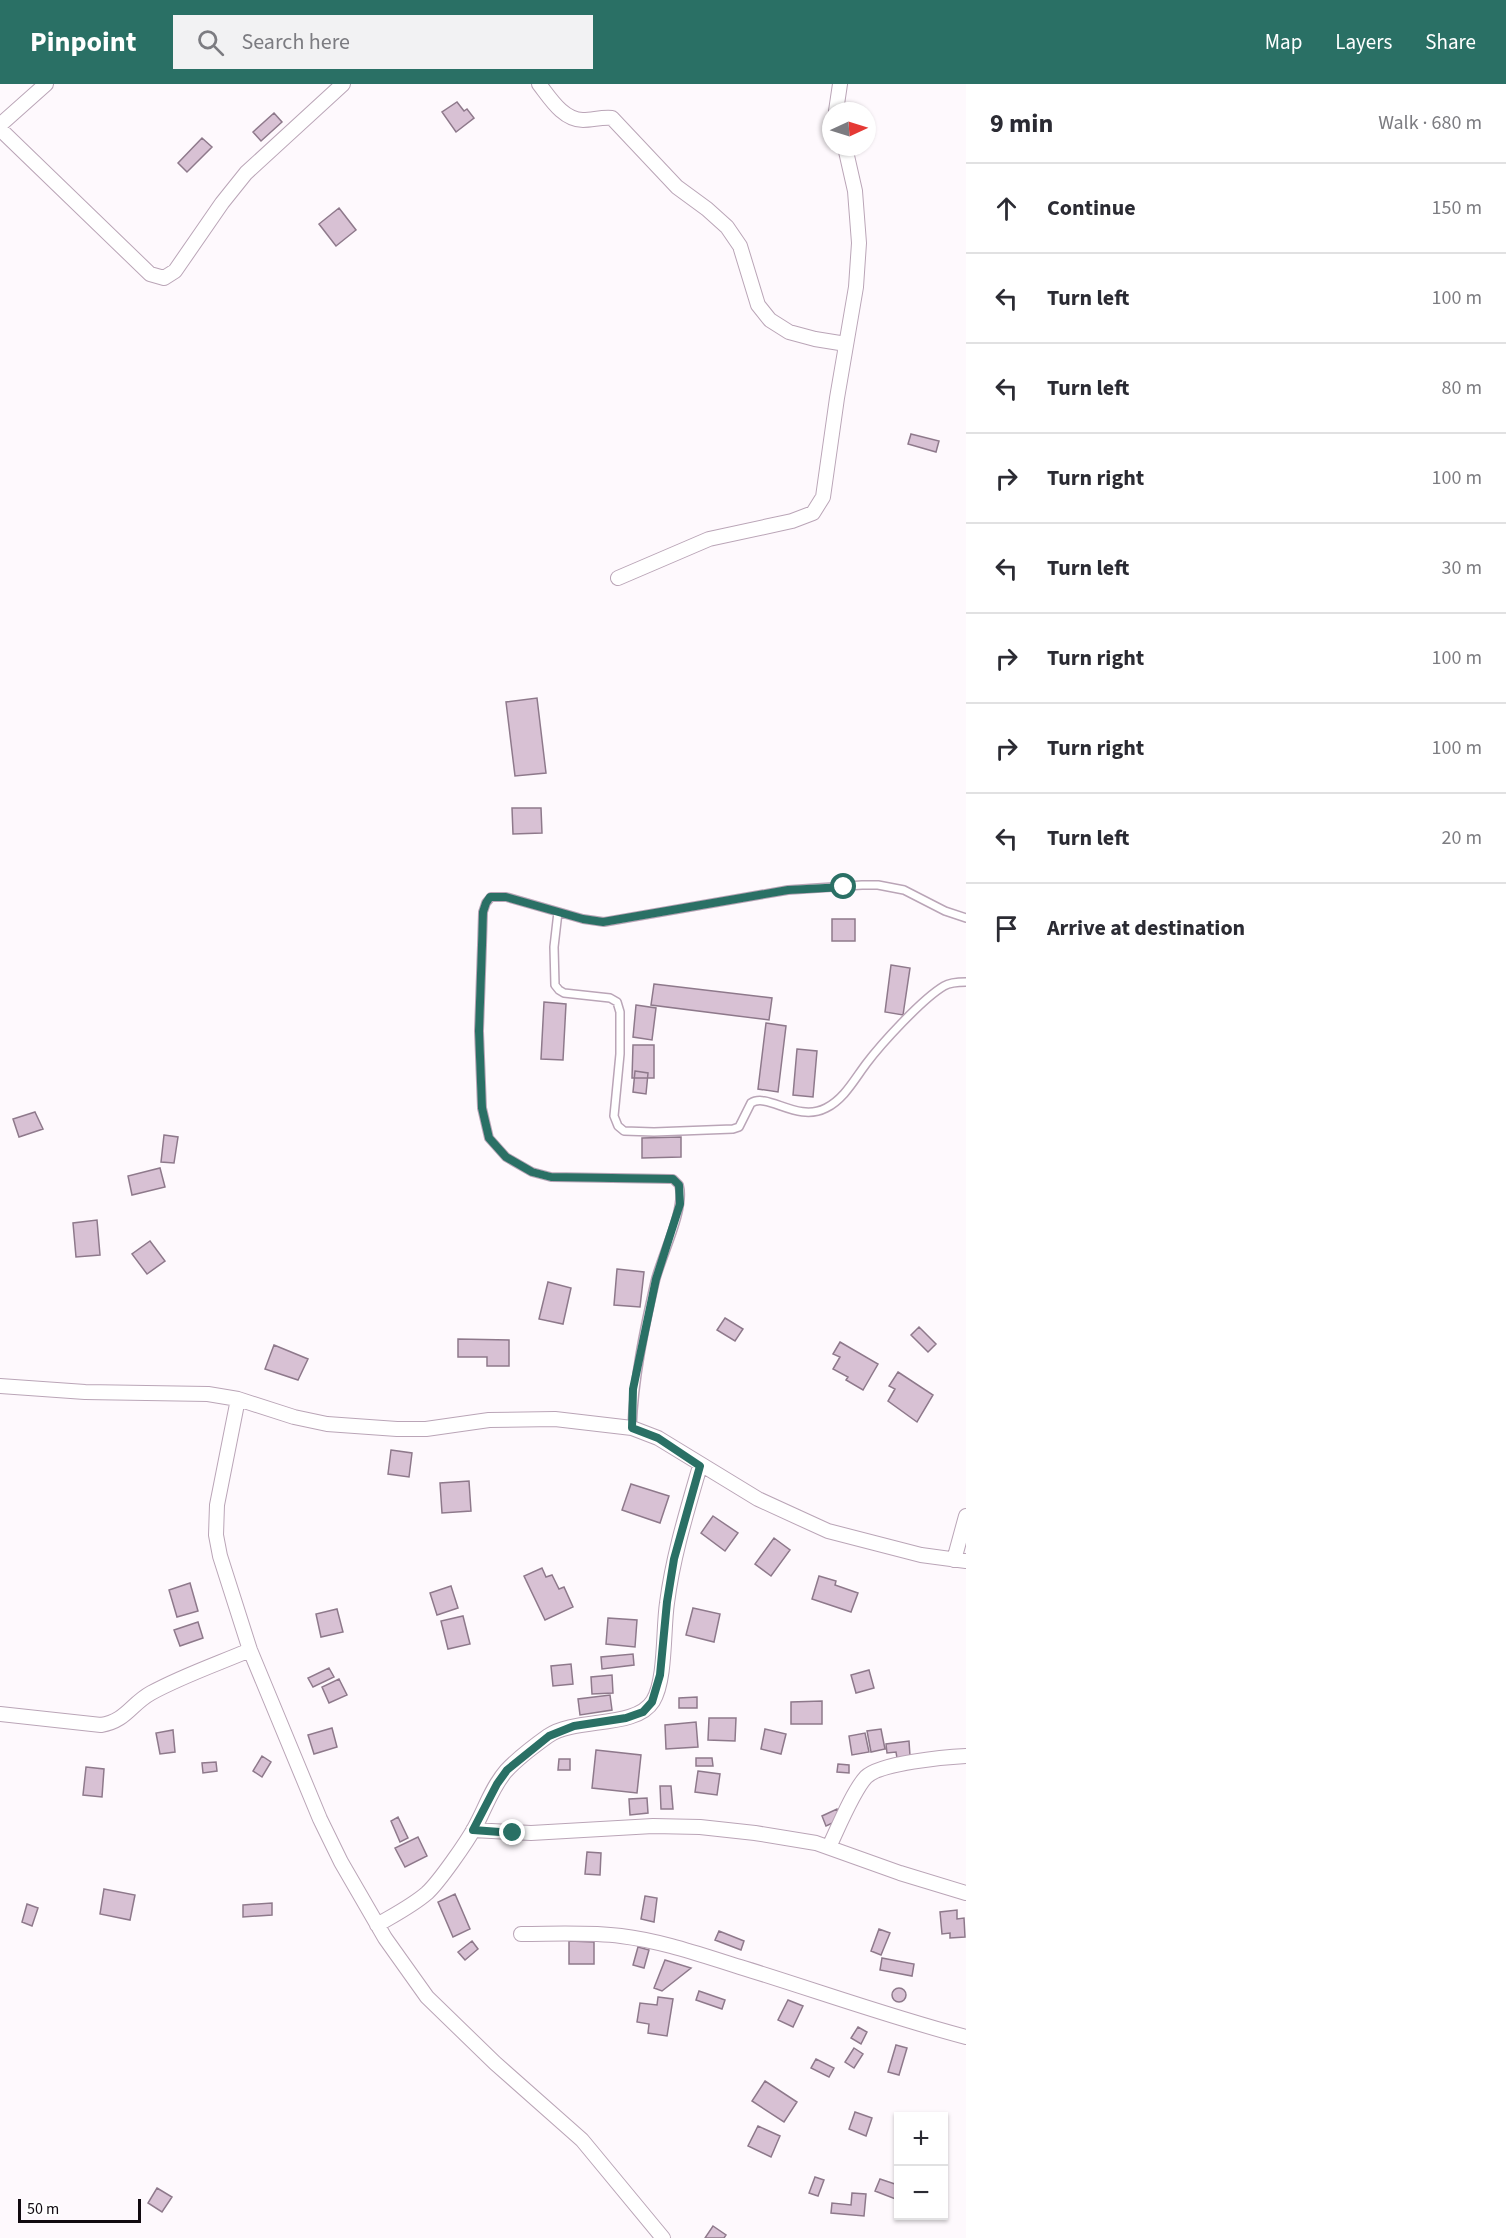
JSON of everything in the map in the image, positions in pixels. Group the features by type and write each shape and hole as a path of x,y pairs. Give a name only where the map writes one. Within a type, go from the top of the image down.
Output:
{"street":[{"path":"46,84 0,127 150,274 164,278 175,271 222,203 246,173 343,84"},
{"path":"539,84 556,105 571,118 583,120 600,117 612,118 677,187 727,227 740,246 758,305 770,320 789,333 846,344"},
{"path":"837,102 840,84"},
{"path":"618,578 709,539 792,521 813,513 823,497 856,287 859,243 855,191 847,156"},
{"path":"0,1386 85,1392 208,1394 238,1399 327,1424 385,1428 426,1429 489,1420 555,1419 632,1428 658,1438 700,1466 758,1499 828,1531 921,1555 960,1560 966,1516"},
{"path":"238,1399 217,1505 216,1535 220,1556 250,1650 320,1819 341,1862 377,1925 427,1997 495,2063 582,2140 663,2238"},
{"path":"377,1925 428,1892 473,1830 507,1770 549,1736 574,1726 626,1718 643,1712 652,1702 660,1675 674,1559 700,1466"},
{"path":"0,1714 101,1725 111,1723 125,1716 152,1692 250,1650"},
{"path":"829,1847 859,1787 872,1773 905,1764 966,1756"},
{"path":"473,1830 531,1833 653,1826 700,1827 787,1838 816,1842 900,1874 966,1893"},
{"path":"521,1934 622,1936 671,1946 893,2017 966,2037"}],"lane":[{"path":"632,1428 633,1389 656,1279 680,1204 679,1185 673,1179 551,1177 532,1172 506,1157 489,1138 482,1108 479,1031 483,912 486,903 490,897 506,897 583,919 603,922 788,890 878,885 904,890 945,911 966,918"},
{"path":"558,912 554,947 555,986 564,993 610,998 617,1002 620,1012 620,1054 614,1116 618,1126 624,1131 733,1129 739,1127 751,1103 759,1100 795,1112 810,1114 826,1108 854,1083 866,1063 915,1011 945,985 966,982"}],"building":[{"path":"457,102 474,118 456,132 442,112"},
{"path":"274,113 282,122 261,141 253,132"},
{"path":"202,138 212,147 187,172 178,163"},
{"path":"339,208 356,230 336,246 319,224"},
{"path":"911,434 939,441 936,452 908,444"},
{"path":"537,698 546,773 515,776 506,702"},
{"path":"512,808 541,808 542,833 513,834"},
{"path":"832,919 855,919 855,941 832,941"},
{"path":"891,965 910,968 903,1015 885,1012"},
{"path":"654,984 772,998 769,1020 651,1005"},
{"path":"544,1002 566,1004 563,1060 541,1059"},
{"path":"636,1005 656,1008 652,1040 633,1037"},
{"path":"766,1023 786,1026 778,1092 758,1089"},
{"path":"633,1045 654,1045 654,1078 632,1078"},
{"path":"797,1049 817,1051 813,1097 793,1095"},
{"path":"635,1071 648,1073 646,1094 633,1092"},
{"path":"35,1112 43,1129 19,1137 13,1119"},
{"path":"164,1135 178,1137 174,1163 161,1162"},
{"path":"681,1137 681,1157 642,1158 642,1138"},
{"path":"160,1168 165,1187 132,1195 128,1176"},
{"path":"97,1220 100,1255 76,1257 73,1223"},
{"path":"150,1241 165,1261 147,1274 132,1254"},
{"path":"617,1269 644,1272 640,1307 614,1305"},
{"path":"548,1282 571,1288 563,1324 539,1319"},
{"path":"725,1318 743,1329 735,1341 717,1330"},
{"path":"919,1327 936,1344 928,1352 911,1335"},
{"path":"458,1339 509,1340 509,1366 487,1366 487,1357 458,1357"},
{"path":"840,1342 878,1364 863,1390 846,1380 848,1377 833,1369 840,1357 833,1354"},
{"path":"274,1345 308,1359 298,1380 265,1369"},
{"path":"898,1372 933,1395 917,1422 888,1401 895,1389 889,1386"},
{"path":"391,1450 412,1453 409,1477 388,1474"},
{"path":"469,1481 471,1511 442,1513 440,1483"},
{"path":"631,1484 669,1496 660,1523 622,1510"},
{"path":"713,1516 738,1533 725,1551 701,1533"},
{"path":"774,1538 790,1550 771,1576 755,1564"},
{"path":"542,1568 546,1577 552,1575 559,1589 564,1587 573,1607 545,1620 524,1576"},
{"path":"819,1576 836,1581 835,1585 858,1593 851,1612 812,1599"},
{"path":"190,1583 198,1611 177,1617 169,1590"},
{"path":"451,1586 458,1608 437,1615 430,1593"},
{"path":"693,1608 720,1614 714,1642 686,1635"},
{"path":"337,1609 343,1632 321,1637 316,1614"},
{"path":"463,1616 470,1644 448,1649 441,1621"},
{"path":"608,1618 637,1620 635,1647 606,1644"},
{"path":"198,1622 203,1638 180,1646 174,1630"},
{"path":"633,1654 634,1665 602,1669 601,1657"},
{"path":"571,1664 573,1684 553,1686 551,1666"},
{"path":"329,1668 334,1677 313,1687 308,1678"},
{"path":"869,1670 874,1688 856,1693 851,1675"},
{"path":"612,1675 613,1693 592,1694 591,1677"},
{"path":"339,1679 347,1695 329,1703 322,1687"},
{"path":"610,1695 612,1710 580,1715 578,1699"},
{"path":"697,1697 697,1708 679,1708 679,1698"},
{"path":"822,1701 822,1724 791,1724 791,1702"},
{"path":"709,1718 736,1718 735,1741 708,1740"},
{"path":"696,1722 698,1747 666,1749 665,1725"},
{"path":"332,1728 337,1747 314,1754 308,1735"},
{"path":"765,1729 786,1734 781,1754 761,1749"},
{"path":"881,1729 885,1749 871,1752 867,1731"},
{"path":"173,1730 175,1752 160,1754 156,1733"},
{"path":"865,1733 869,1752 852,1755 849,1736"},
{"path":"909,1741 910,1756 897,1758 896,1752 887,1753 886,1744"},
{"path":"596,1750 641,1755 637,1793 592,1788"},
{"path":"262,1756 271,1762 262,1777 253,1771"},
{"path":"696,1758 712,1758 713,1766 696,1766"},
{"path":"559,1759 570,1759 570,1770 558,1770"},
{"path":"216,1762 217,1771 203,1773 202,1763"},
{"path":"838,1764 849,1765 849,1773 837,1772"},
{"path":"86,1767 104,1769 102,1797 83,1795"},
{"path":"698,1771 720,1774 717,1795 695,1792"},
{"path":"660,1786 671,1786 673,1809 661,1809"},
{"path":"647,1798 648,1813 630,1815 629,1799"},
{"path":"837,1809 841,1819 826,1826 822,1816"},
{"path":"398,1817 408,1838 400,1842 391,1821"},
{"path":"418,1837 427,1856 405,1867 395,1848"},
{"path":"587,1852 601,1853 600,1875 585,1874"},
{"path":"104,1889 135,1895 130,1920 100,1914"},
{"path":"455,1894 470,1929 453,1937 438,1902"},
{"path":"645,1896 657,1898 654,1922 641,1919"},
{"path":"272,1903 272,1915 243,1917 243,1905"},
{"path":"27,1904 38,1908 32,1926 22,1922"},
{"path":"957,1910 957,1919 964,1918 965,1937 950,1938 950,1933 942,1934 940,1912"},
{"path":"879,1929 890,1933 881,1955 871,1951"},
{"path":"719,1931 744,1941 741,1950 715,1940"},
{"path":"472,1941 478,1949 465,1960 458,1952"},
{"path":"569,1941 594,1942 594,1964 569,1964"},
{"path":"638,1947 649,1950 644,1968 633,1965"},
{"path":"882,1958 914,1964 912,1976 880,1970"},
{"path":"665,1960 691,1968 662,1991 654,1988"},
{"path":"896,1988 902,1988 906,1995 902,2002 896,2002 892,1998 892,1992"},
{"path":"699,1991 725,2000 722,2009 696,2000"},
{"path":"658,1997 673,1999 667,2036 648,2033 649,2024 637,2022 640,2003 657,2005"},
{"path":"788,2000 803,2006 793,2027 778,2020"},
{"path":"858,2027 867,2032 861,2044 851,2038"},
{"path":"896,2045 907,2048 899,2075 888,2072"},
{"path":"854,2048 863,2054 854,2068 845,2062"},
{"path":"816,2059 834,2068 829,2077 811,2068"},
{"path":"765,2081 797,2102 784,2122 752,2101"},
{"path":"855,2112 872,2118 866,2136 849,2129"},
{"path":"758,2126 780,2136 771,2157 748,2146"},
{"path":"815,2177 824,2180 818,2196 809,2193"},
{"path":"880,2179 894,2184 894,2198 875,2191"},
{"path":"157,2188 172,2197 162,2212 148,2203"},
{"path":"852,2193 866,2194 864,2216 831,2213 832,2203 851,2205"},
{"path":"713,2226 726,2235 724,2238 705,2238"}],"route":[{"path":"513,1833 473,1830 507,1770 549,1736 563,1729 626,1718 643,1712 656,1696 674,1559 700,1466 658,1438 632,1428 633,1389 656,1279 680,1204 679,1185 673,1179 551,1177 518,1165 506,1157 489,1138 482,1108 479,1031 483,912 486,903 490,897 506,897 583,919 603,922 788,890 844,887"}]}
